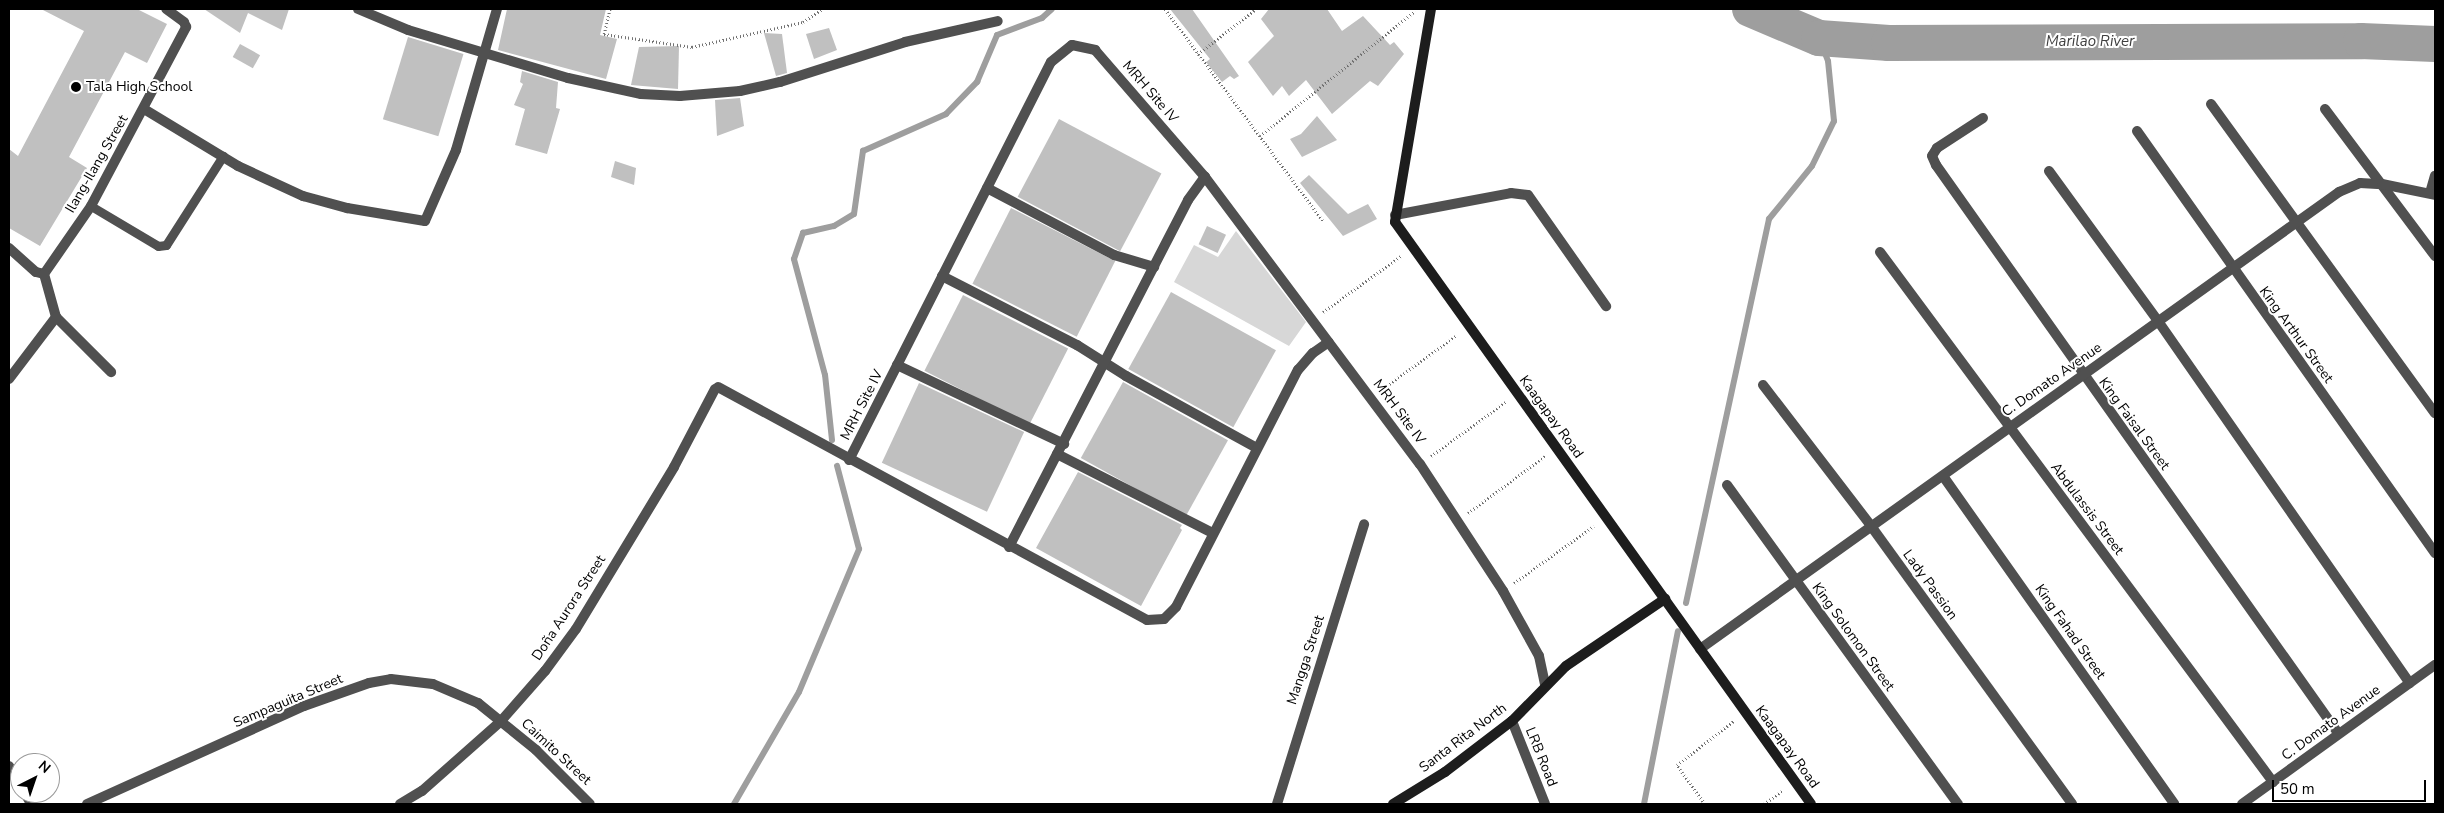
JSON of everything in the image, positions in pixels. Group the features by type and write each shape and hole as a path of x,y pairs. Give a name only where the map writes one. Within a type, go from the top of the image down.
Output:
{"street":[{"name":"Ilang-Ilang Street","path":"44,274 91,206 144,109 186,24 166,9"},
{"path":"358,9 371,12 408,30 568,78 641,94 712,95 780,82 905,42 998,21"},
{"path":"144,109 268,182 302,196 388,216 425,221 456,150 497,9"},
{"path":"1431,9 1395,214 1511,193 1528,195 1606,306"},
{"name":"MRH Site IV","path":"717,388 849,460 1050,62 1072,45 1095,50 1205,177 1420,464 1459,520 1503,591 1539,656 1545,685"},
{"path":"2211,104 2299,221 2435,414"},
{"path":"2325,109 2435,256"},
{"name":"King Faisal Street","path":"1983,118 1937,148 1932,156 2083,376 2338,733"},
{"name":"King Arthur Street","path":"2137,131 2435,553"},
{"path":"2049,171 2158,321 2410,683"},
{"path":"2433,194 2435,176"},
{"path":"1009,547 1064,444 1188,200 1205,177"},
{"name":"C. Domato Avenue","path":"1700,649 1794,579 1943,476 2339,192 2360,183 2382,184 2433,194"},
{"path":"987,188 1114,255 1154,267"},
{"name":"Kaagapay Road","path":"1395,214 1399,229 1811,804"},
{"path":"9,248 36,272 44,274 56,317 111,372"},
{"name":"Abdulassis Street","path":"1880,252 2272,782"},
{"path":"942,276 1104,362 1257,448"},
{"path":"9,379 56,317"},
{"path":"849,460 1147,620 1164,619 1176,607 1298,370 1313,353 1329,342"},
{"path":"897,365 1064,444"},
{"name":"Lady Passion","path":"1763,384 1871,526 2072,804"},
{"name":"Doña Aurora Street","path":"400,804 422,791 501,720 545,671 576,629 674,467 717,388"},
{"path":"1058,454 1213,533"},
{"name":"King Fahad Street","path":"1943,476 2174,804"},
{"name":"King Solomon Street","path":"1727,485 1958,804"},
{"name":"Mangga Street","path":"1277,804 1364,524"},
{"name":"Santa Rita North","path":"1393,804 1444,772 1512,721 1545,685 1566,666 1665,600"},
{"name":"C. Domato Avenue","path":"2242,804 2338,733 2435,665"},
{"name":"Sampaguita Street","path":"87,804 304,706 369,683 391,679 433,684 478,703 501,720"},
{"name":"Caimito Street","path":"501,720 590,804"},
{"name":"LRB Road","path":"1512,721 1545,804"}],"lane":[{"path":"91,206 158,246 166,245 223,156"}],"path":[{"path":"610,9 604,34 692,47 803,22 822,9"},
{"path":"1165,9 1323,221"},
{"path":"1198,54 1256,9"},
{"path":"1260,136 1418,9"},
{"path":"1312,320 1413,247"},
{"path":"1370,397 1470,326"},
{"path":"1420,464 1516,394"},
{"path":"1459,520 1557,448"},
{"path":"1503,591 1606,517"},
{"path":"1705,804 1677,765 1745,711"},
{"path":"1764,804 1795,782"}],"shaded area":[{"path":"1236,231 1306,322 1289,346 1174,282 1194,245 1218,257"}],"building":[{"path":"41,9 137,9 167,24 147,63 125,52 69,157 87,168 40,246 9,228 9,149 18,156 84,31"},
{"path":"204,9 289,9 282,30 248,13 240,33"},
{"path":"507,9 606,9 600,35 617,39 606,79 498,50"},
{"path":"1170,9 1192,9 1239,76 1234,79 1230,76 1222,82 1206,62 1210,59"},
{"path":"1269,9 1327,9 1342,31 1363,16 1390,45 1394,42 1404,54 1378,86 1370,81 1332,114 1306,80 1289,96 1282,86 1273,96 1248,62 1274,36 1261,19"},
{"path":"829,28 837,50 814,59 806,34"},
{"path":"764,33 782,34 787,73 776,76"},
{"path":"408,37 463,54 438,136 383,119"},
{"path":"240,44 260,55 253,68 233,57"},
{"path":"679,46 678,89 631,85 639,47"},
{"path":"522,71 558,82 556,108 560,109 547,154 515,145 525,109 514,105 523,84 520,82"},
{"path":"740,98 744,126 717,136 715,100"},
{"path":"1317,116 1337,140 1302,157 1290,139 1301,134"},
{"path":"1059,119 1161,173 1120,251 1018,197"},
{"path":"615,161 636,168 634,185 611,177"},
{"path":"1309,175 1348,214 1368,204 1377,219 1343,236 1300,183"},
{"path":"1011,208 1115,261 1077,337 972,284"},
{"path":"1207,226 1226,235 1218,253 1199,244"},
{"path":"1171,292 1276,350 1233,427 1128,369"},
{"path":"963,295 1068,349 1030,424 924,371"},
{"path":"1123,382 1228,440 1186,516 1081,458"},
{"path":"919,383 1024,432 987,512 882,463"},
{"path":"1078,472 1182,525 1180,528 1182,530 1141,606 1036,548"}],"waterway":[{"path":"832,440 825,375 794,259 803,233 834,226 854,214 863,151 946,114 977,82 997,35 1042,18 1052,9"},
{"name":"Marilao River","path":"1750,9 1819,38 1889,43 2361,41 2435,44"},
{"path":"1686,603 1769,219 1812,166 1834,121 1828,61 1819,38"},
{"path":"734,804 799,692 859,549 837,466"},
{"path":"1644,804 1678,631"}],"place":[{"name":"Tala High School","path":"76,87"}]}
